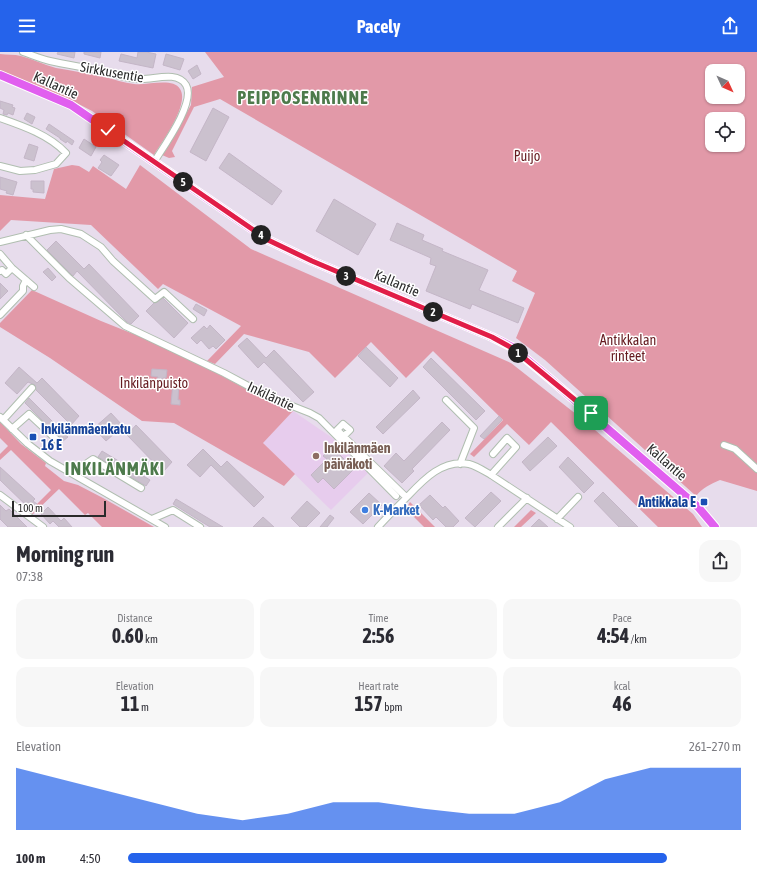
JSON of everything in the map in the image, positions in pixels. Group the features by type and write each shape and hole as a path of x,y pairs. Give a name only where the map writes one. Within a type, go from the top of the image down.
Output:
{"main road":[{"name":"Kallantie","path":"0,75 71,105 268,240 312,261 484,334 512,348 679,490 698,507 715,527"}],"street":[{"name":"Sirkkusentie","path":"23,52 48,60 101,70 134,79 145,80 174,77 183,81 188,90 186,106 180,119 154,162"},
{"path":"0,118 22,125 55,143 66,153 56,164 35,170 20,172 0,166"},
{"path":"0,242 26,235 61,229 76,232 89,238 101,247 113,261 155,299 164,292 193,319"},
{"name":"Inkiläntie","path":"26,235 69,278 125,326 224,373 266,396 319,418 396,496"},
{"path":"0,256 34,287"},
{"path":"0,271 2,270 6,274 12,268"},
{"path":"0,315 23,291 23,286 26,280"},
{"path":"32,388 2,419 50,461 165,527"},
{"path":"446,400 474,428 460,464"},
{"path":"12,429 29,414 58,441"},
{"path":"344,436 406,498"},
{"path":"491,475 516,447 507,438 493,454"},
{"path":"724,445 735,449 757,469"},
{"path":"74,474 77,470 93,459 141,488"},
{"path":"378,527 424,478 434,471 446,466 460,464 469,464 491,475 570,527"},
{"path":"0,495 43,527"},
{"path":"557,519 578,497"},
{"path":"498,527 527,498"},
{"path":"152,520 173,510 200,527"}],"shaded area":[{"name":"Inkilänmäen päiväkoti","path":"293,411 331,437 371,470 331,510 263,443"}],"green space":[{"path":"205,52 757,52 757,491 720,480 704,488 696,496 545,360 516,338 535,293 512,281 517,271 220,99 194,107 172,151 175,157 169,158 162,155 191,105 192,87 224,77"},
{"path":"0,54 18,55 56,68 92,74 130,83 172,83 177,85 180,89 182,96 181,104 174,123 154,155 92,111 67,98 0,71"},
{"path":"72,165 79,166 89,172 93,166 126,189 140,165 251,249 511,363 581,418 693,514 702,527 658,527 551,422 529,445 507,424 474,457 470,454 503,420 433,351 406,378 371,342 335,378 309,352 244,334 215,364 207,361 241,326 163,284 158,289 91,225 11,220 0,231 0,195 45,199 54,169"},
{"name":"Inkilänpuisto","path":"32,290 101,321 176,351 278,406 293,411 263,443 295,474 284,486 174,423 142,421 50,358 0,327 0,323"},
{"path":"0,422 21,444 46,463 45,466 64,481 78,485 154,527 102,527 88,513 85,515 59,489 33,514 29,512 51,490 11,450 0,460 0,454 8,446 0,438"},
{"path":"410,502 435,527 424,527 406,509"},
{"path":"531,510 536,513 521,527 514,527"}],"building":[{"path":"58,52 75,52 74,58 57,54"},
{"path":"84,52 101,52 100,58 84,54"},
{"path":"138,52 156,54 153,68 119,61 121,54 137,58"},
{"path":"166,54 184,59 180,70 163,65"},
{"path":"197,65 201,74 193,79 188,71"},
{"path":"0,101 13,105 12,107 15,108 13,115 8,113 7,115 3,114 4,110 0,108"},
{"path":"213,108 229,117 206,161 190,152"},
{"path":"27,113 35,117 32,124 24,119"},
{"path":"49,124 74,141 72,145 67,141 66,143 46,129"},
{"path":"84,139 96,147 91,156 79,148"},
{"path":"29,144 38,147 34,161 24,158"},
{"path":"229,153 282,191 272,205 219,168"},
{"path":"104,155 119,165 111,176 98,168 102,162 100,160"},
{"path":"0,177 17,182 13,195 0,189"},
{"path":"31,181 44,181 44,193 33,192 33,189 31,189"},
{"path":"334,199 376,224 358,255 316,231"},
{"path":"397,223 424,235 422,240 443,249 442,251 488,270 479,290 524,308 518,323 472,304 470,309 426,291 436,266 430,264 431,258 390,240"},
{"path":"56,241 84,269 89,264 139,316 131,324 127,322 77,271 73,276 47,250"},
{"path":"48,268 56,277 52,281 43,272"},
{"path":"0,283 8,291 0,299"},
{"path":"163,298 188,323 174,338 146,311 154,303"},
{"path":"196,304 207,310 204,316 193,309"},
{"path":"210,325 225,340 216,349 213,346 209,349 201,340 197,344 191,338 204,326 207,329"},
{"path":"247,338 266,358 274,350 314,392 303,402 264,362 258,368 238,346"},
{"path":"366,347 398,378 390,387 358,356"},
{"path":"431,358 485,411 476,420 423,367"},
{"path":"19,367 37,383 42,378 79,416 71,425 36,390 35,385 28,382 17,394 5,383"},
{"path":"152,369 167,370 166,378 163,378 163,381 157,381 158,377 151,376"},
{"path":"173,383 179,383 178,400 180,400 180,405 171,404"},
{"path":"413,390 420,398 383,434 376,427"},
{"path":"29,398 68,437 63,441 25,403"},
{"path":"111,413 123,426 106,441 94,428"},
{"path":"499,416 502,420 484,439 480,436"},
{"path":"442,422 450,430 412,469 414,471 402,483 384,466 396,453 404,461"},
{"path":"136,425 172,462 163,472 127,435"},
{"path":"548,437 557,446 530,471 522,462"},
{"name":"Inkilänmäen päiväkoti","path":"332,447 354,469 334,489 323,478 318,483 311,475 327,459 323,456"},
{"path":"203,449 221,467 227,461 264,497 254,507 211,465 200,477 187,465"},
{"path":"102,451 150,480 146,486 98,457"},
{"path":"568,457 594,483 584,493 559,467"},
{"path":"0,467 35,499 33,501 37,504 31,510 0,480"},
{"path":"491,492 501,501 475,527 465,518"},
{"path":"603,492 638,527 619,527 594,501"},
{"name":"K-Market","path":"369,493 382,505 363,524 350,512"},
{"path":"430,495 443,508 445,506 459,521 453,527 446,527 436,517 433,520 419,505"},
{"path":"176,499 223,527 210,527 173,504"},
{"path":"307,501 320,513 306,527 300,527 291,518"},
{"path":"0,505 6,511 9,509 27,527 8,527 0,519"},
{"path":"48,507 61,521 64,518 72,527 59,527 53,521 50,524 41,514"},
{"path":"330,515 334,518 327,527 320,527"},
{"path":"263,517 274,527 253,527"},
{"path":"539,519 548,527 531,527"}],"place":[{"name":"Inkilänmäenkatu 16 E","path":"33,437"},
{"name":"Inkilänmäen päiväkoti","path":"316,456"},
{"name":"Antikkala E","path":"704,502"},
{"name":"K-Market","path":"365,510"}],"district":[{"name":"PEIPPOSENRINNE","path":"303,97"},
{"name":"INKILÄNMÄKI","path":"115,468"}],"route":[{"path":"108,130 268,240 312,261 492,337 512,348 529,360 591,413"}],"park label":[{"name":"Puijo","path":"527,156"},
{"name":"Antikkalan rinteet","path":"628,348"}]}
